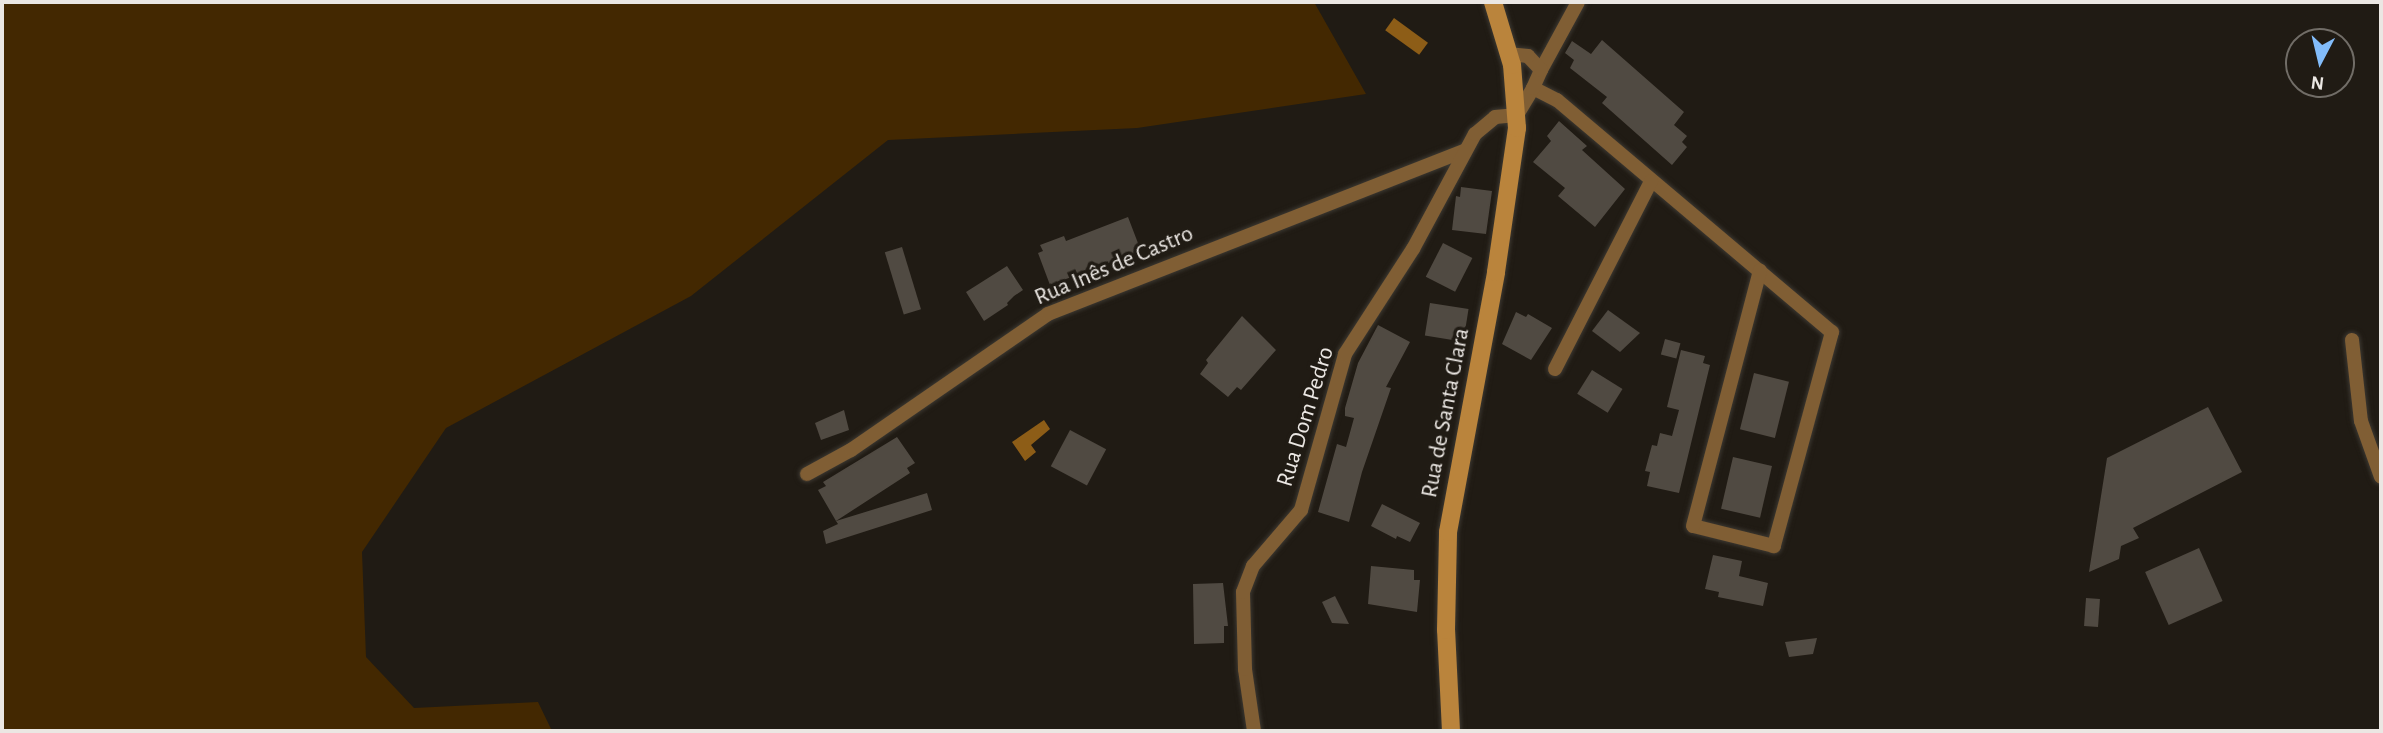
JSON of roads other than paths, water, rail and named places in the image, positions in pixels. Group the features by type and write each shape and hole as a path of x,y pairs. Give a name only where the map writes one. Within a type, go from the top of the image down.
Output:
{"street":[{"name":"Rua de Santa Clara","path":"1451,731 1446,630 1448,532 1514,163 1516,110 1510,54 1493,2"},
{"path":"1516,110 1533,88 1578,2"},
{"path":"1510,54 1528,56 1541,70"},
{"path":"1533,88 1557,100 1651,181 1760,271 1832,332 1774,546 1693,526 1760,271"},
{"name":"Rua Dom Pedro","path":"1254,731 1245,669 1242,592 1253,566 1301,510 1345,355 1413,249 1464,150 1488,121 1516,110"},
{"name":"Rua Inês de Castro","path":"807,474 851,450 1048,314 1464,150"},
{"path":"1555,369 1651,181"},
{"path":"2352,340 2361,421 2381,477"}]}
